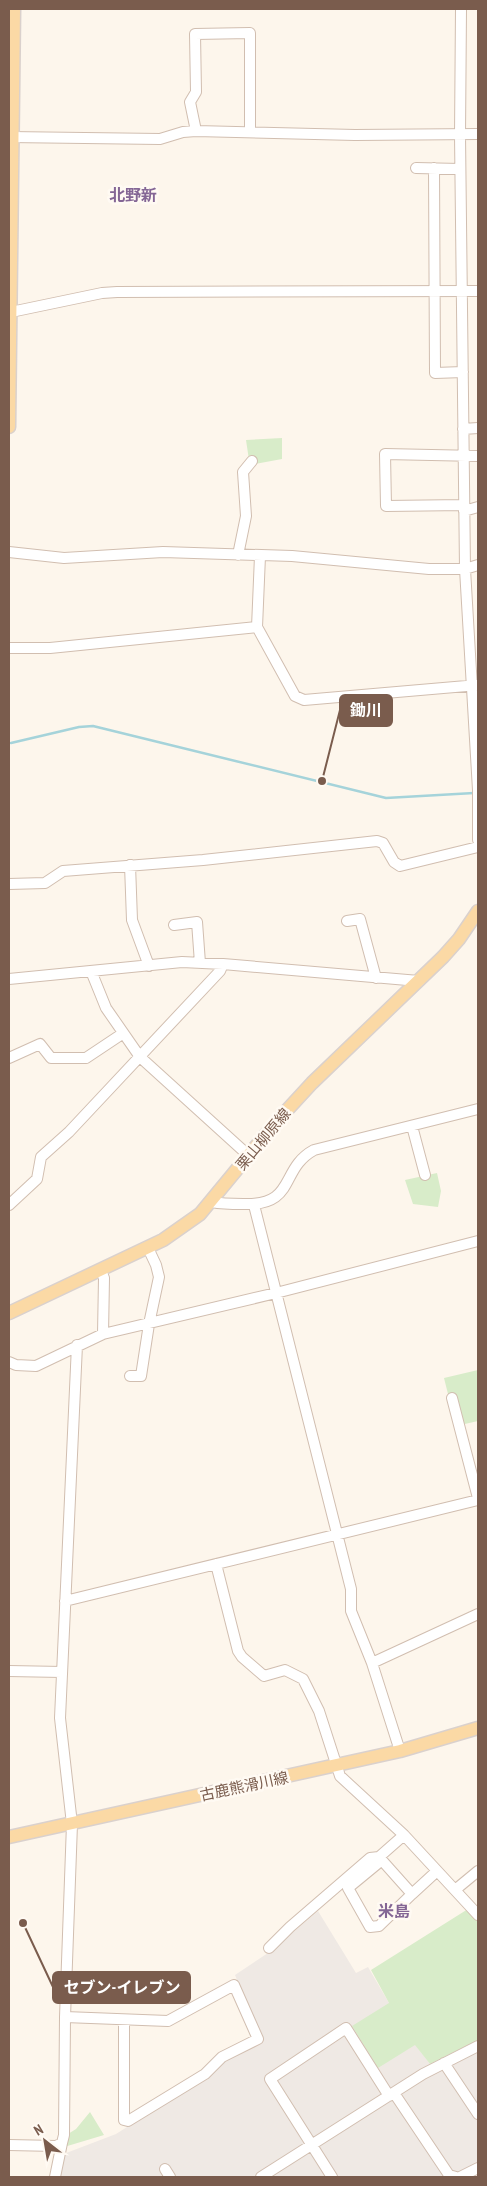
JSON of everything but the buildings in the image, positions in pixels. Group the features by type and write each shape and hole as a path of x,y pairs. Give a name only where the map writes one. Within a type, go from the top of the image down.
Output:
{"main road":[{"path":"9,426 11,312 9,281 10,138 14,9"},
{"name":"栗山柳原線","path":"9,1313 148,1248 181,1229 212,1202 248,1155 312,1083 419,981 459,939 478,911"},
{"name":"古鹿熊滑川線","path":"9,1837 400,1751 478,1728"}],"street":[{"path":"461,9 460,169 465,569 475,685 478,840"},
{"path":"196,131 190,102 196,92 196,34 250,33 250,132"},
{"path":"10,138 160,139 183,132 196,131 355,135 478,134"},
{"path":"416,168 460,169"},
{"path":"434,168 435,373 462,372"},
{"path":"11,312 102,293 478,291"},
{"path":"463,429 478,428"},
{"path":"478,456 384,454 386,506 478,507"},
{"path":"238,555 246,516 243,472 252,461"},
{"path":"9,552 64,558 164,552 292,556 429,569 465,569 478,565"},
{"path":"260,556 257,627 295,696 304,700 475,685"},
{"path":"9,648 50,648 257,627"},
{"path":"9,884 45,883 62,872 203,860 377,841 383,842 394,862 400,866 478,847"},
{"path":"130,865 132,920 149,966"},
{"path":"347,921 360,919 376,978"},
{"path":"174,925 196,922 200,963"},
{"path":"9,979 200,963 419,981"},
{"path":"9,1205 37,1179 41,1157 69,1132 140,1057 220,971 223,964"},
{"path":"91,971 106,1008 122,1034 140,1057 248,1155"},
{"path":"9,1058 40,1044 51,1058 86,1058 122,1034"},
{"path":"212,1202 254,1205 268,1203 277,1198 305,1155 314,1150 478,1109"},
{"path":"412,1126 426,1175"},
{"path":"254,1205 338,1534 351,1589 351,1611 372,1662 400,1751"},
{"path":"9,1362 16,1365 36,1366 103,1334 276,1293 478,1241"},
{"path":"130,1376 141,1376 148,1324 159,1277 148,1248"},
{"path":"101,1270 104,1278 103,1334"},
{"path":"56,2177 64,2135 64,2017 72,1824 60,1718 78,1346"},
{"path":"66,1601 478,1499 452,1398"},
{"path":"216,1564 238,1651 242,1657 264,1676 285,1670 303,1679 319,1711 335,1766 340,1776 404,1835 478,1916"},
{"path":"372,1662 478,1614"},
{"path":"9,1671 62,1672"},
{"path":"404,1835 348,1888 370,1927 379,1926 437,1871"},
{"path":"269,1948 290,1926 370,1858 381,1858 412,1894"},
{"path":"455,1890 478,1871"},
{"path":"64,2017 124,2021 168,2021 234,1985 258,2039 222,2057 205,2074 128,2121 124,2120 124,2021"},
{"path":"332,2177 270,2079 346,2028 448,2175 458,2177 478,2168"},
{"path":"261,2177 392,2094 444,2063 478,2046"},
{"path":"444,2063 478,2114"},
{"path":"9,2145 56,2146 62,2143"}],"shaded area":[{"path":"318,1911 356,1973 368,1967 389,2003 378,2067 415,2044 430,2064 478,2040 478,2177 57,2177 61,2155 116,2134 211,2074 223,2061 262,2040 235,1975 271,1951"}],"green space":[{"path":"282,438 282,459 255,464 249,460 246,440"},
{"path":"437,1173 441,1191 438,1207 413,1204 405,1180"},
{"path":"478,1370 478,1421 456,1426 444,1378"},
{"path":"468,1909 478,1920 478,2040 430,2064 415,2045 378,2068 352,2026 389,2003 371,1970"},
{"path":"90,2112 104,2135 64,2147 68,2134 76,2129"}],"waterway":[{"path":"11,743 79,727 93,726 386,798 474,793"}],"place":[{"name":"鋤川","path":"322,781"},
{"name":"セブン-イレブン","path":"23,1923"}],"district":[{"name":"北野新","path":"133,195"},
{"name":"米島","path":"394,1911"}]}
